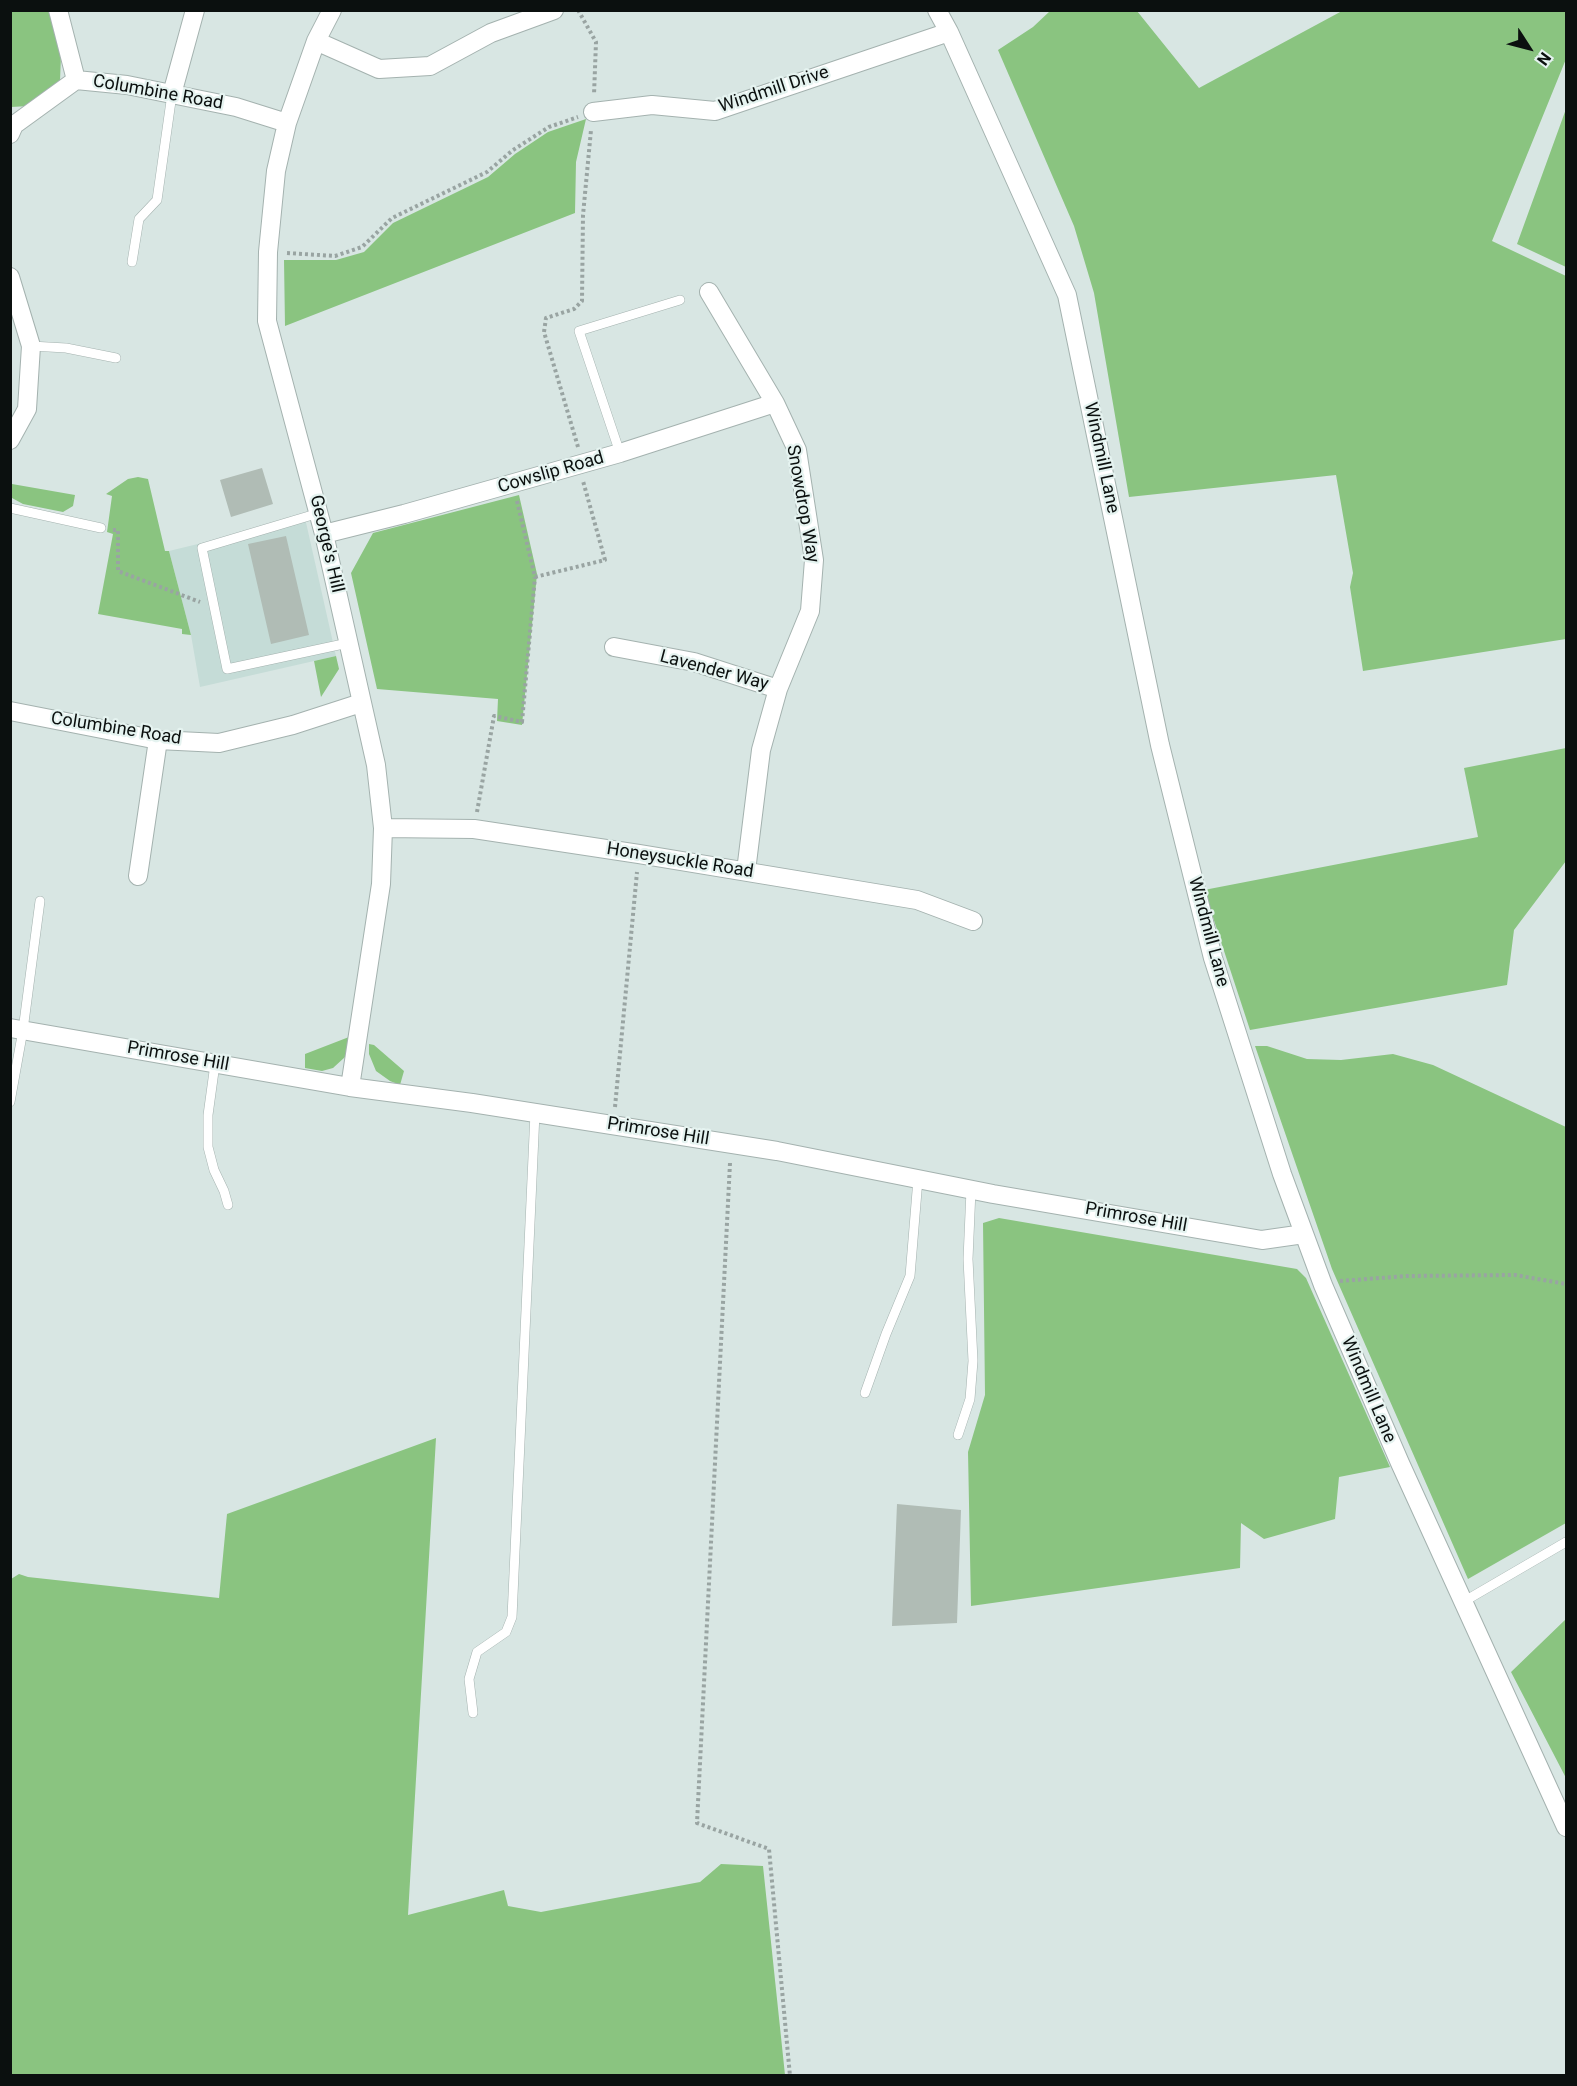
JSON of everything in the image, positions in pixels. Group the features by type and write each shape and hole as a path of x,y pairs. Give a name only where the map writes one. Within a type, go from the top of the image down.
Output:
{"street":[{"path":"58,10 76,80"},
{"path":"172,94 195,10"},
{"name":"George's Hill","path":"332,10 316,41 287,123 276,171 268,252 267,321 324,534 376,765 383,828 381,884 350,1087"},
{"path":"316,41 380,69 430,66 491,33 554,10"},
{"name":"Windmill Lane","path":"937,10 1067,295 1160,746 1213,958 1282,1174 1323,1283 1400,1463 1566,1827"},
{"name":"Windmill Drive","path":"593,112 652,105 714,111 949,32"},
{"name":"Columbine Road","path":"12,127 76,80 127,85 236,107 287,123"},
{"path":"10,277 31,346 27,409 10,440"},
{"name":"Snowdrop Way","path":"709,292 775,403 796,450 814,560 810,611 778,689 761,750 746,871"},
{"name":"Cowslip Road","path":"324,534 513,483 578,456 620,453 775,403"},
{"name":"Lavender Way","path":"614,647 694,662 778,689"},
{"name":"Columbine Road","path":"10,711 158,740 219,743 294,725 361,703"},
{"path":"138,876 158,740"},
{"name":"Honeysuckle Road","path":"383,828 474,829 639,854 917,900 973,921"},
{"name":"Primrose Hill","path":"17,1029 350,1087 730,1144 971,1190 1262,1240 1304,1234"}],"lane":[{"path":"132,262 140,219 157,200 172,94"},
{"path":"620,453 579,331 680,300"},
{"path":"31,346 66,348 116,358"},
{"path":"10,508 101,528"},
{"path":"319,513 202,548 227,669 348,643"},
{"path":"10,1102 17,1029 40,901"},
{"path":"215,1064 208,1115 208,1147 214,1170 228,1205"},
{"path":"473,1713 469,1678 477,1652 506,1632 513,1617 535,1113"},
{"path":"865,1393 910,1276 918,1179"},
{"path":"958,1435 970,1399 973,1361 968,1259 971,1190"},
{"path":"1463,1602 1566,1542"}],"path":[{"path":"535,577 605,560 544,332 546,318 574,309 582,301 583,215 593,112 596,42 578,10"},
{"path":"268,252 335,256 362,247 392,218 487,172 513,150 549,127 593,112"},
{"path":"476,818 494,716 522,722 535,577 513,483"},
{"path":"101,528 118,530 118,571 214,608"},
{"path":"613,1125 639,854"},
{"path":"730,1144 697,1823 769,1849 790,2076"},
{"path":"1323,1283 1407,1276 1515,1275 1566,1284"}],"shaded area":[{"path":"305,518 336,656 200,687 191,635 169,551"}],"green space":[{"path":"10,11 50,11 61,55 60,81 29,106 11,107"},
{"path":"1050,11 1137,11 1199,88 1342,11 1566,11 1566,59 1492,241 1566,276 1566,639 1363,671 1350,587 1353,573 1336,475 1129,497 1094,293 1074,226 998,50 1033,27"},
{"path":"1566,109 1566,267 1517,244"},
{"path":"586,119 576,162 575,213 285,326 284,260 336,260 364,252 393,223 488,177 515,154 548,132"},
{"path":"138,477 148,479 165,551 169,551 191,635 182,634 182,629 98,614 113,534 107,532 112,496 106,494 128,479"},
{"path":"12,484 75,495 73,506 63,512 23,504 12,498"},
{"path":"519,495 537,574 522,725 497,721 498,699 377,689 351,573 373,533"},
{"path":"336,656 339,669 321,697 314,661"},
{"path":"1566,748 1566,861 1514,930 1507,985 1250,1030 1204,890 1478,837 1464,768"},
{"path":"349,1037 345,1057 333,1068 322,1071 305,1068 305,1054"},
{"path":"369,1044 374,1045 404,1071 400,1085 376,1071 369,1054"},
{"path":"1255,1046 1267,1046 1307,1059 1341,1060 1393,1054 1433,1065 1566,1127 1566,1523 1468,1579 1332,1269"},
{"path":"999,1218 1297,1269 1306,1278 1390,1467 1339,1477 1335,1519 1264,1539 1241,1523 1240,1568 971,1606 968,1452 985,1395 983,1223"},
{"path":"436,1438 408,1915 504,1890 508,1906 541,1912 700,1882 721,1864 763,1866 785,2075 11,2075 11,1579 19,1574 28,1577 219,1598 227,1514"},
{"path":"1566,1619 1566,1778 1511,1672"}],"building":[{"path":"262,468 273,504 231,517 220,480"},
{"path":"286,536 309,635 271,644 248,544"},
{"path":"897,1504 961,1510 957,1623 892,1626"}]}
